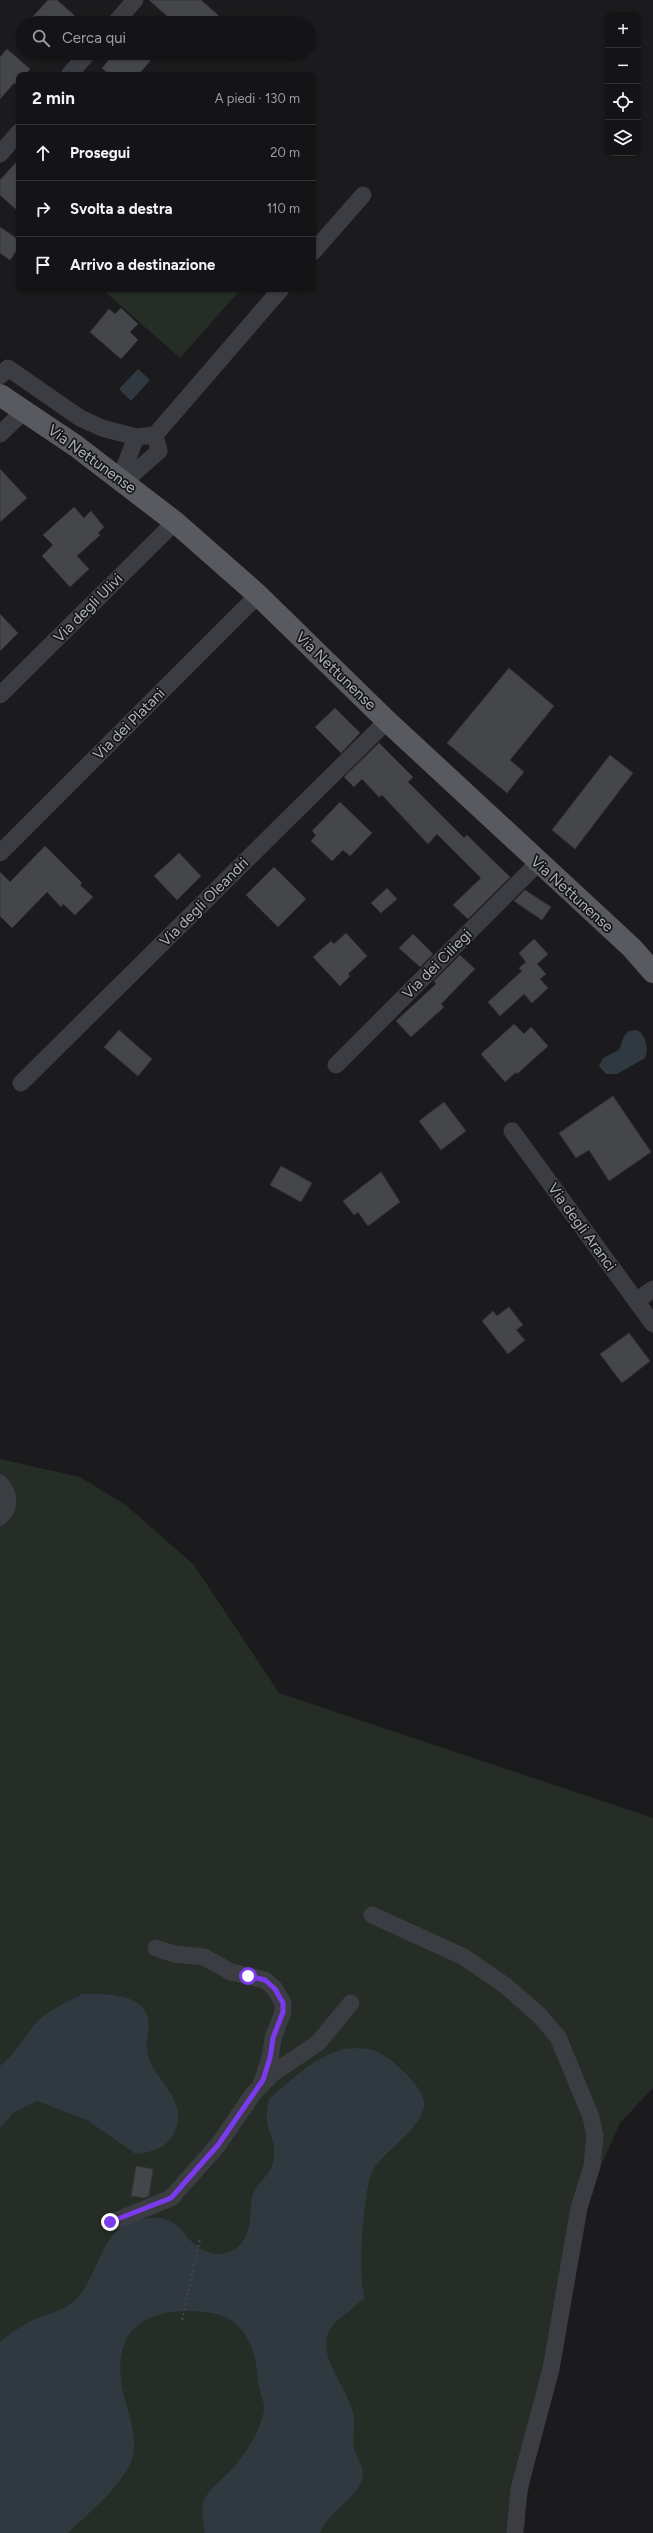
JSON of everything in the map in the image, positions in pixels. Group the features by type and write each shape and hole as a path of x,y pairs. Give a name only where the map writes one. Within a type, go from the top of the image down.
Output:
{"main road":[{"name":"Via Nettunense","path":"0,395 76,446 175,522 258,595 387,721 538,863 632,948 653,972"}],"street":[{"path":"120,16 135,0"},
{"path":"72,72 82,60"},
{"path":"0,154 16,135"},
{"path":"316,249 363,195"},
{"path":"0,376 8,368 80,418 102,428 136,437 155,435 279,292"},
{"path":"0,434 24,411"},
{"path":"122,481 159,451 155,435"},
{"path":"122,481 136,437"},
{"name":"Via degli Ulivi","path":"0,695 175,522"},
{"name":"Via dei Platani","path":"0,853 258,595"},
{"name":"Via degli Oleandri","path":"21,1084 387,721"},
{"name":"Via dei Ciliegi","path":"336,1065 538,863"},
{"name":"Via degli Aranci","path":"512,1131 653,1324"},
{"path":"636,1300 653,1289"},
{"path":"0,1483 5,1489 8,1506 6,1511 0,1517"},
{"path":"372,1915 464,1957 506,1986 539,2015 558,2038 591,2117 595,2136 592,2166 579,2208 551,2369 519,2489 515,2533"},
{"path":"110,2222 171,2198 218,2145 258,2088 266,2072 273,2038 283,2012 283,2003 275,1989 265,1980 231,1972 204,1957 174,1954 156,1948"},
{"path":"258,2088 283,2066 318,2043 351,2003"}],"path":[{"path":"182,2320 200,2238"}],"shaded area":[{"path":"105,292 238,292 180,358"},
{"path":"138,369 150,380 131,401 119,389"},
{"path":"637,1030 643,1035 646,1042 647,1051 645,1058 617,1074 606,1074 599,1066 603,1058 619,1050 624,1036 629,1031"},
{"path":"0,1459 80,1477 127,1506 194,1565 279,1693 653,1818 653,2088 620,2123 586,2200 520,2533 0,2533"},
{"path":"83,1994 106,1994 130,1999 136,2002 146,2012 149,2023 147,2051 150,2062 174,2099 177,2108 178,2119 175,2131 172,2137 159,2148 136,2154 87,2120 37,2101 13,2113 0,2128 0,2066 20,2045 41,2018"},
{"path":"344,2049 367,2049 380,2053 393,2062 408,2076 421,2092 424,2100 424,2107 416,2123 374,2168 370,2177 364,2211 361,2253 361,2273 365,2299 332,2326 327,2337 326,2349 330,2362 354,2416 353,2439 356,2455 363,2472 361,2484 330,2517 320,2533 205,2533 202,2518 203,2503 214,2486 234,2467 251,2444 261,2422 264,2405 254,2353 246,2336 234,2322 219,2314 213,2313 188,2311 171,2312 155,2316 142,2322 132,2331 124,2344 121,2361 121,2381 131,2422 134,2444 130,2464 118,2483 102,2501 68,2533 0,2533 0,2342 29,2322 57,2312 73,2302 85,2288 106,2244 121,2227 131,2222 141,2219 162,2218 172,2222 189,2239 203,2250 219,2254 234,2250 241,2244 248,2231 251,2203 254,2192 273,2164 274,2147 267,2117 269,2099 295,2076 313,2063 323,2057"}],"building":[{"path":"48,0 57,0 75,16 33,16"},
{"path":"149,0 201,0 219,16 167,16"},
{"path":"7,49 16,57 16,60 20,60 30,69 28,72 16,72 16,84 14,83 0,99 0,57"},
{"path":"109,60 151,60 141,72 107,72 102,68"},
{"path":"16,162 16,209 0,195 0,180"},
{"path":"0,227 16,238 16,251 10,260 0,253"},
{"path":"121,308 138,324 130,332 138,340 121,359 90,332 109,309 115,314"},
{"path":"0,469 27,498 0,522"},
{"path":"74,507 84,518 91,511 104,527 98,533 100,535 77,556 89,569 70,587 42,556 53,545 43,535"},
{"path":"0,614 18,633 0,651"},
{"path":"509,668 554,706 510,760 524,772 507,793 447,743"},
{"path":"335,708 360,733 341,753 315,727"},
{"path":"379,743 413,777 408,782 464,838 467,835 510,877 468,919 453,905 481,878 437,834 428,844 382,795 379,797 362,779 354,787 344,777"},
{"path":"610,755 633,773 575,849 552,830"},
{"path":"340,802 372,833 350,856 343,850 332,861 311,841 316,835 312,831"},
{"path":"45,846 82,883 80,885 93,897 75,915 63,904 61,907 47,892 12,928 0,916 0,872 10,882"},
{"path":"179,853 201,876 177,900 154,876"},
{"path":"274,867 306,899 278,927 246,895"},
{"path":"387,888 397,899 381,913 371,903"},
{"path":"525,890 551,907 542,920 514,901"},
{"path":"346,933 367,956 348,974 350,976 340,986 313,957 331,941 334,944"},
{"path":"413,934 433,954 420,967 399,948"},
{"path":"534,939 548,954 537,964 546,974 540,979 548,988 532,1003 524,994 500,1016 488,1002 522,971 519,968 526,962 519,953"},
{"path":"460,955 475,969 441,1004 444,1007 411,1037 396,1021 436,984 434,981"},
{"path":"514,1024 524,1034 531,1027 548,1046 517,1074 516,1072 505,1082 481,1054"},
{"path":"119,1030 152,1059 138,1076 104,1047"},
{"path":"613,1096 651,1152 609,1181 589,1150 576,1158 559,1133"},
{"path":"444,1102 466,1131 441,1150 419,1121"},
{"path":"281,1166 312,1183 301,1202 270,1185"},
{"path":"381,1172 400,1202 368,1226 358,1212 354,1215 343,1201"},
{"path":"509,1307 523,1325 516,1330 525,1340 508,1354 482,1321 493,1311 497,1316"},
{"path":"629,1333 650,1361 622,1383 600,1354"},
{"path":"136,2166 153,2169 149,2196 144,2198 131,2196"}],"route":[{"path":"110,2222 171,2198 218,2145 263,2080 270,2058 273,2038 281,2020 283,2003 281,1997 275,1989 265,1980 255,1976 248,1976"}]}
